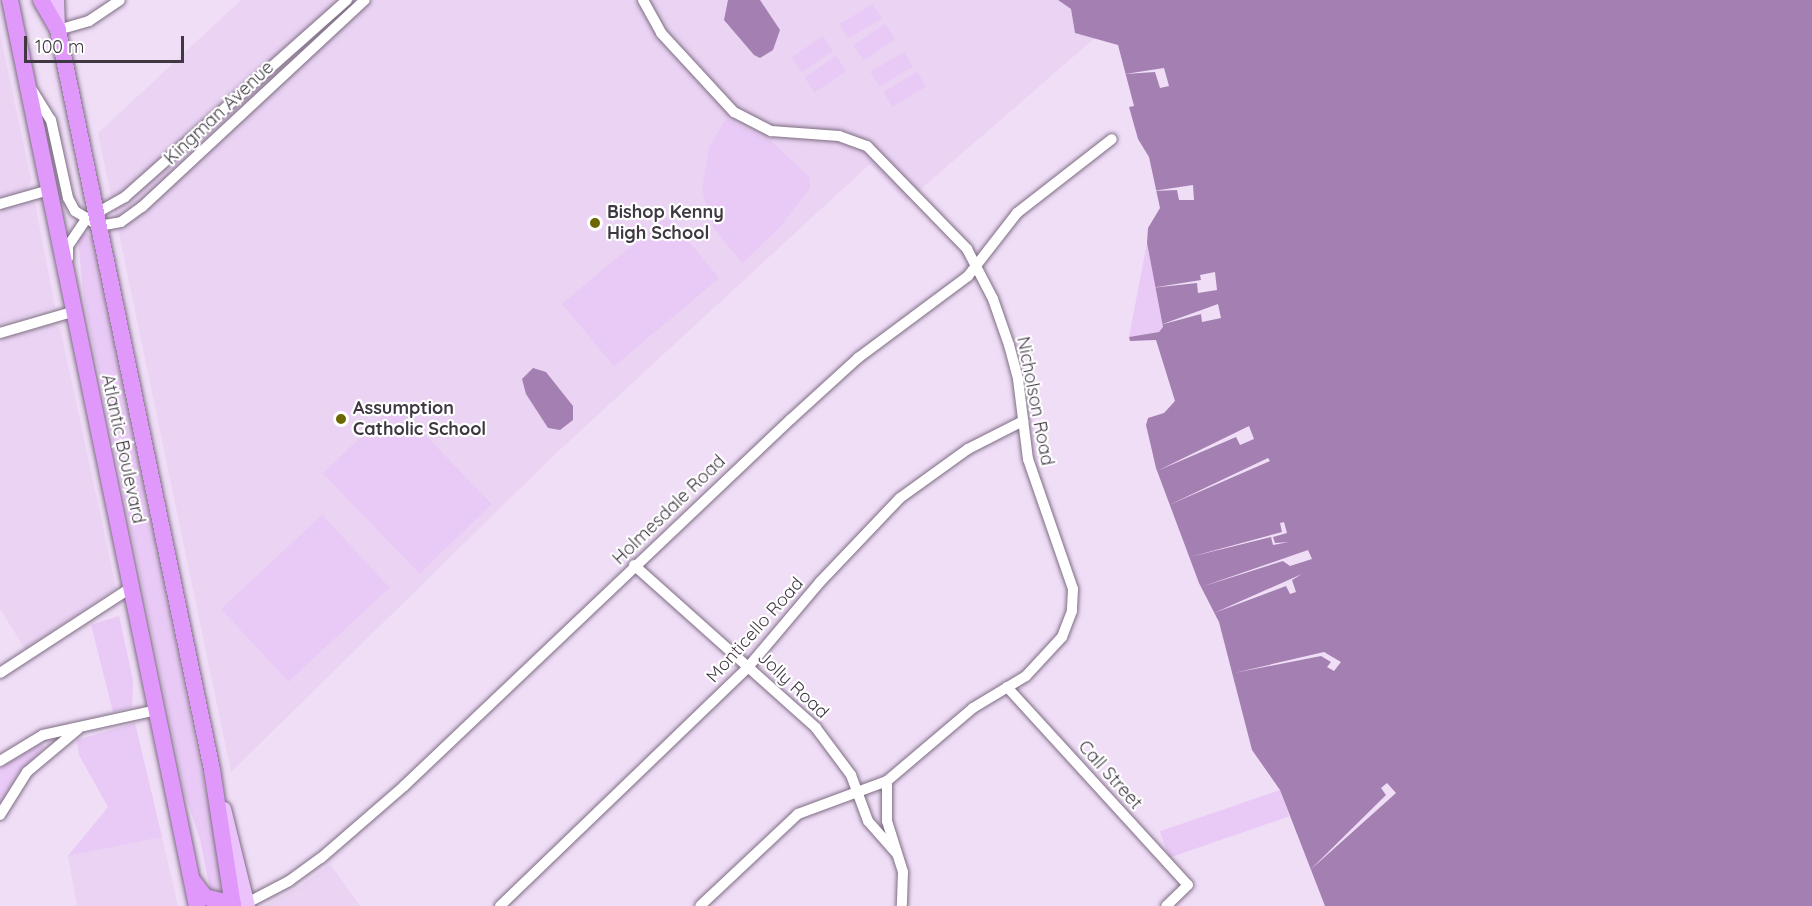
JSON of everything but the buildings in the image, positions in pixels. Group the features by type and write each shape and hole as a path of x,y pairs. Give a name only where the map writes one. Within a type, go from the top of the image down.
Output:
{"highway":[{"name":"Atlantic Boulevard","path":"10,0 197,906"},
{"path":"41,0 58,30 94,219 240,905 205,897 190,875"}],"main road":[{"path":"57,0 58,30"}],"street":[{"path":"58,30 88,21 120,0"},
{"name":"Kingman Avenue","path":"94,219 125,197 347,0"},
{"name":"Kingman Avenue","path":"94,219 133,216 365,0"},
{"name":"Nicholson Road","path":"643,0 661,33 734,112 771,131 838,136 867,146 967,249 976,265 1009,345 1028,459 1071,573 1073,597 1062,637 1039,665 973,708 887,781 858,795 798,814 700,906"},
{"path":"27,82 51,120 68,198 94,219 68,246 67,275"},
{"name":"Holmesdale Road","path":"240,905 289,882 321,858 525,673 634,566 858,358 968,276 1017,213 1039,192 1112,139"},
{"path":"0,204 49,190"},
{"path":"0,333 75,310"},
{"name":"Monticello Road","path":"500,906 749,666 820,582 900,498 968,449 1023,421"},
{"name":"Jolly Road","path":"634,566 816,728 838,755 868,821 897,854"},
{"path":"0,673 132,587"},
{"name":"Call Street","path":"1007,687 1188,885 1166,906"},
{"path":"0,760 43,735 157,710"},
{"path":"0,815 27,772 80,727"},
{"path":"887,781 887,821 903,872 902,906"}],"shaded area":[{"path":"241,0 1058,0 1071,9 1075,33 1095,38 906,202 870,164 551,458 231,772 98,133"},
{"path":"728,0 760,0 780,30 773,50 760,58 754,55 724,20"},
{"path":"1058,0 1812,0 1812,906 1325,906 1280,790 1252,750 1219,622 1199,583 1156,468 1146,425 1148,418 1164,413 1175,401 1156,340 1130,341 1129,337 1159,332 1163,327 1147,243 1148,228 1160,208 1149,157 1138,139 1129,107 1134,106 1118,45 1075,33 1071,9"},
{"path":"873,4 882,19 848,39 840,24"},
{"path":"885,24 895,39 864,60 853,45"},
{"path":"0,34 31,179 27,190 0,197"},
{"path":"823,36 833,51 802,72 791,57"},
{"path":"904,52 913,67 879,87 871,72"},
{"path":"836,56 846,71 815,92 804,77"},
{"path":"917,72 926,87 892,107 884,92"},
{"path":"726,119 770,140 810,178 810,188 779,228 742,263 714,228 702,190 709,147"},
{"path":"29,202 35,203 55,307 0,325 0,210"},
{"path":"667,216 719,278 614,366 562,304"},
{"path":"86,233 92,238 157,550 219,858 221,893 211,894 200,839 185,795 84,301 78,239"},
{"path":"1147,243 1163,327 1159,332 1129,337"},
{"path":"50,325 60,327 116,588 25,649 0,609 0,339"},
{"path":"533,368 546,372 573,406 573,420 560,430 548,428 526,394 522,379"},
{"path":"395,404 492,504 420,573 323,473"},
{"path":"322,515 390,587 289,682 221,609"},
{"path":"119,616 133,680 132,707 113,712 91,625"},
{"path":"135,723 162,837 68,856 108,807 79,755 77,740"},
{"path":"42,743 44,748 18,774 0,806 0,768"},
{"path":"1280,790 1289,816 1169,858 1160,831"},
{"path":"162,837 178,906 77,906 68,856"},
{"path":"330,864 360,906 264,906 299,887"}],"pier":[{"path":"1164,68 1169,86 1160,88 1155,72 1125,74"},
{"path":"1193,185 1194,200 1179,200 1177,190 1153,191"},
{"path":"1215,272 1217,290 1198,293 1197,283 1151,288 1201,280 1200,275"},
{"path":"1218,304 1221,318 1202,322 1201,314 1160,325"},
{"path":"1249,426 1254,439 1240,445 1236,437 1157,471"},
{"path":"1268,458 1270,461 1169,505"},
{"path":"1284,522 1287,533 1273,537 1275,543 1289,542 1273,545 1271,537 1190,557 1282,532 1280,523"},
{"path":"1308,550 1312,559 1290,566 1283,561 1201,587"},
{"path":"1302,574 1292,580 1296,592 1290,594 1286,586 1214,613"},
{"path":"1324,652 1341,662 1334,671 1327,667 1331,662 1321,656 1234,673"},
{"path":"1387,783 1396,793 1309,871 1386,795 1381,788"}],"place":[{"name":"Bishop Kenny High School","path":"595,223"},
{"name":"Assumption Catholic School","path":"341,419"}]}
